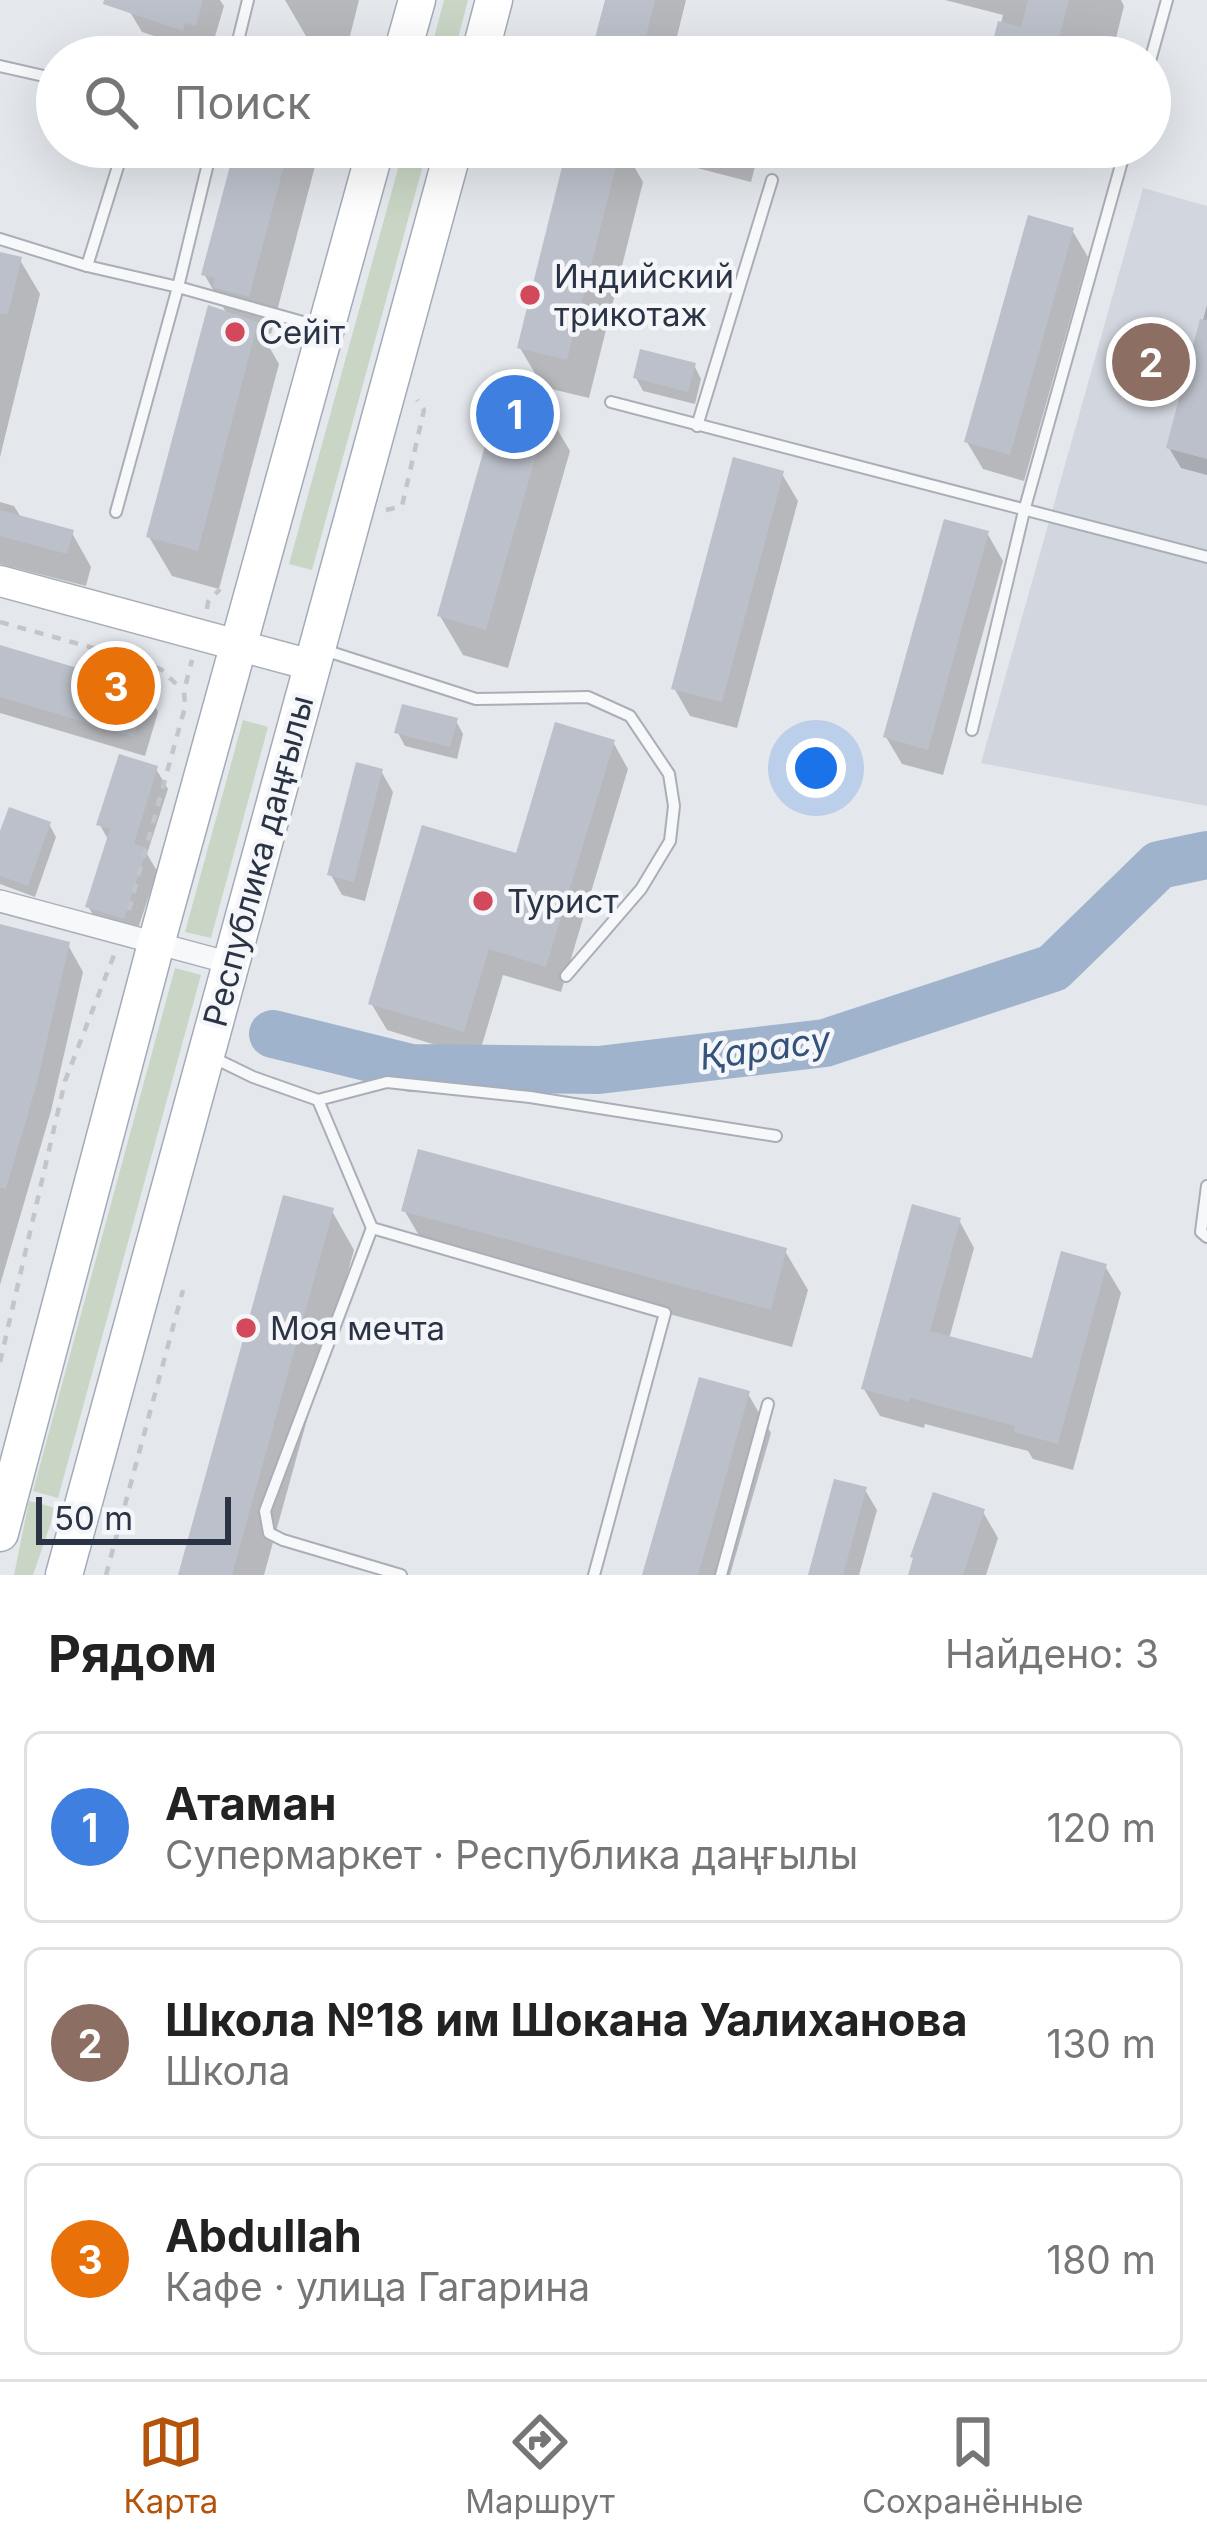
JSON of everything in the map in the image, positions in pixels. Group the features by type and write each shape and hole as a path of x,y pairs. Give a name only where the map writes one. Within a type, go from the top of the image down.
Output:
{"main road":[{"path":"407,36 417,0"},
{"path":"484,36 494,0"},
{"path":"0,1533 139,939 223,702 370,168"},
{"name":"Республика даңғылы","path":"64,1575 448,168"},
{"path":"0,581 239,645 315,656"}],"street":[{"path":"0,902 230,963"}],"lane":[{"path":"239,36 248,0"},
{"path":"1157,36 1167,0"},
{"path":"0,66 36,75"},
{"path":"87,266 117,168"},
{"path":"116,512 207,168"},
{"path":"972,730 1024,511 1120,168"},
{"path":"697,426 772,180"},
{"path":"0,238 326,329"},
{"path":"611,402 1207,557"},
{"path":"315,656 476,699 588,697 630,716 669,774 674,806 670,841 641,889 566,976"},
{"path":"205,1054 317,1100 387,1082 530,1096 776,1136"},
{"path":"317,1100 373,1228 265,1511 268,1533 401,1575"},
{"path":"1207,1186 1201,1232 1207,1237"},
{"path":"373,1228 665,1313 595,1575"},
{"path":"721,1575 768,1404"}],"path":[{"path":"0,622 147,663 181,689"},
{"path":"0,1362 65,1081 139,939 185,707 184,691 223,702"},
{"path":"106,1575 183,1290"}],"shaded area":[{"path":"1143,188 1207,206 1207,806 981,763"}],"green space":[{"path":"444,0 468,0 459,36 435,36"},
{"path":"398,168 422,168 312,570 289,564"},
{"path":"243,720 268,727 211,938 185,932"},
{"path":"175,968 201,975 58,1498 33,1491"},
{"path":"29,1501 56,1508 33,1575 14,1575"}],"building":[{"path":"104,0 203,0 196,26 185,23 183,31 103,4"},
{"path":"605,0 655,0 646,36 596,36"},
{"path":"1028,0 1069,0 1060,36 994,36 998,21 1021,27"},
{"path":"229,168 283,168 249,297 213,287 215,278 201,275"},
{"path":"562,168 616,168 567,360 517,348"},
{"path":"1028,215 1074,228 1010,455 964,442"},
{"path":"0,252 22,257 8,314 0,314"},
{"path":"208,305 258,322 198,551 146,537"},
{"path":"1200,319 1207,320 1207,459 1166,448"},
{"path":"640,349 696,363 688,392 633,378"},
{"path":"499,396 549,410 486,630 437,616"},
{"path":"733,457 784,471 722,702 671,689"},
{"path":"0,510 74,530 67,554 0,536"},
{"path":"944,519 989,531 928,750 883,737"},
{"path":"0,645 148,689 134,737 0,697"},
{"path":"402,704 458,718 450,747 394,733"},
{"name":"Турист","path":"555,722 615,740 546,967 489,949 464,1032 368,1004 422,825 516,853"},
{"path":"119,754 158,766 134,844 147,848 124,919 85,907 110,829 96,825"},
{"path":"356,762 383,769 354,882 327,875"},
{"path":"9,807 51,822 28,886 0,876 0,831"},
{"path":"0,924 70,942 6,1189 0,1188"},
{"path":"418,1149 787,1248 771,1310 401,1211"},
{"path":"283,1195 334,1208 232,1575 178,1575"},
{"path":"912,1204 961,1218 930,1331 1032,1358 1061,1251 1107,1264 1058,1444 1014,1432 1015,1426 861,1389"},
{"path":"699,1377 750,1391 698,1575 642,1575"},
{"path":"834,1479 867,1487 843,1575 808,1575"},
{"path":"933,1492 985,1509 963,1575 908,1575"}],"waterway":[{"name":"Қарасу","path":"273,1034 411,1068 599,1070 825,1043 1053,968 1159,865 1207,855"}],"place":[{"name":"Индийский трикотаж","path":"530,295"},
{"name":"Сейіт","path":"235,332"},
{"name":"Школа №18 им Шокана Уалиханова","path":"1151,362"},
{"name":"Атаман","path":"515,414"},
{"name":"Аbdullah","path":"116,686"},
{"name":"Турист","path":"483,901"},
{"name":"Моя мечта","path":"246,1328"}]}
